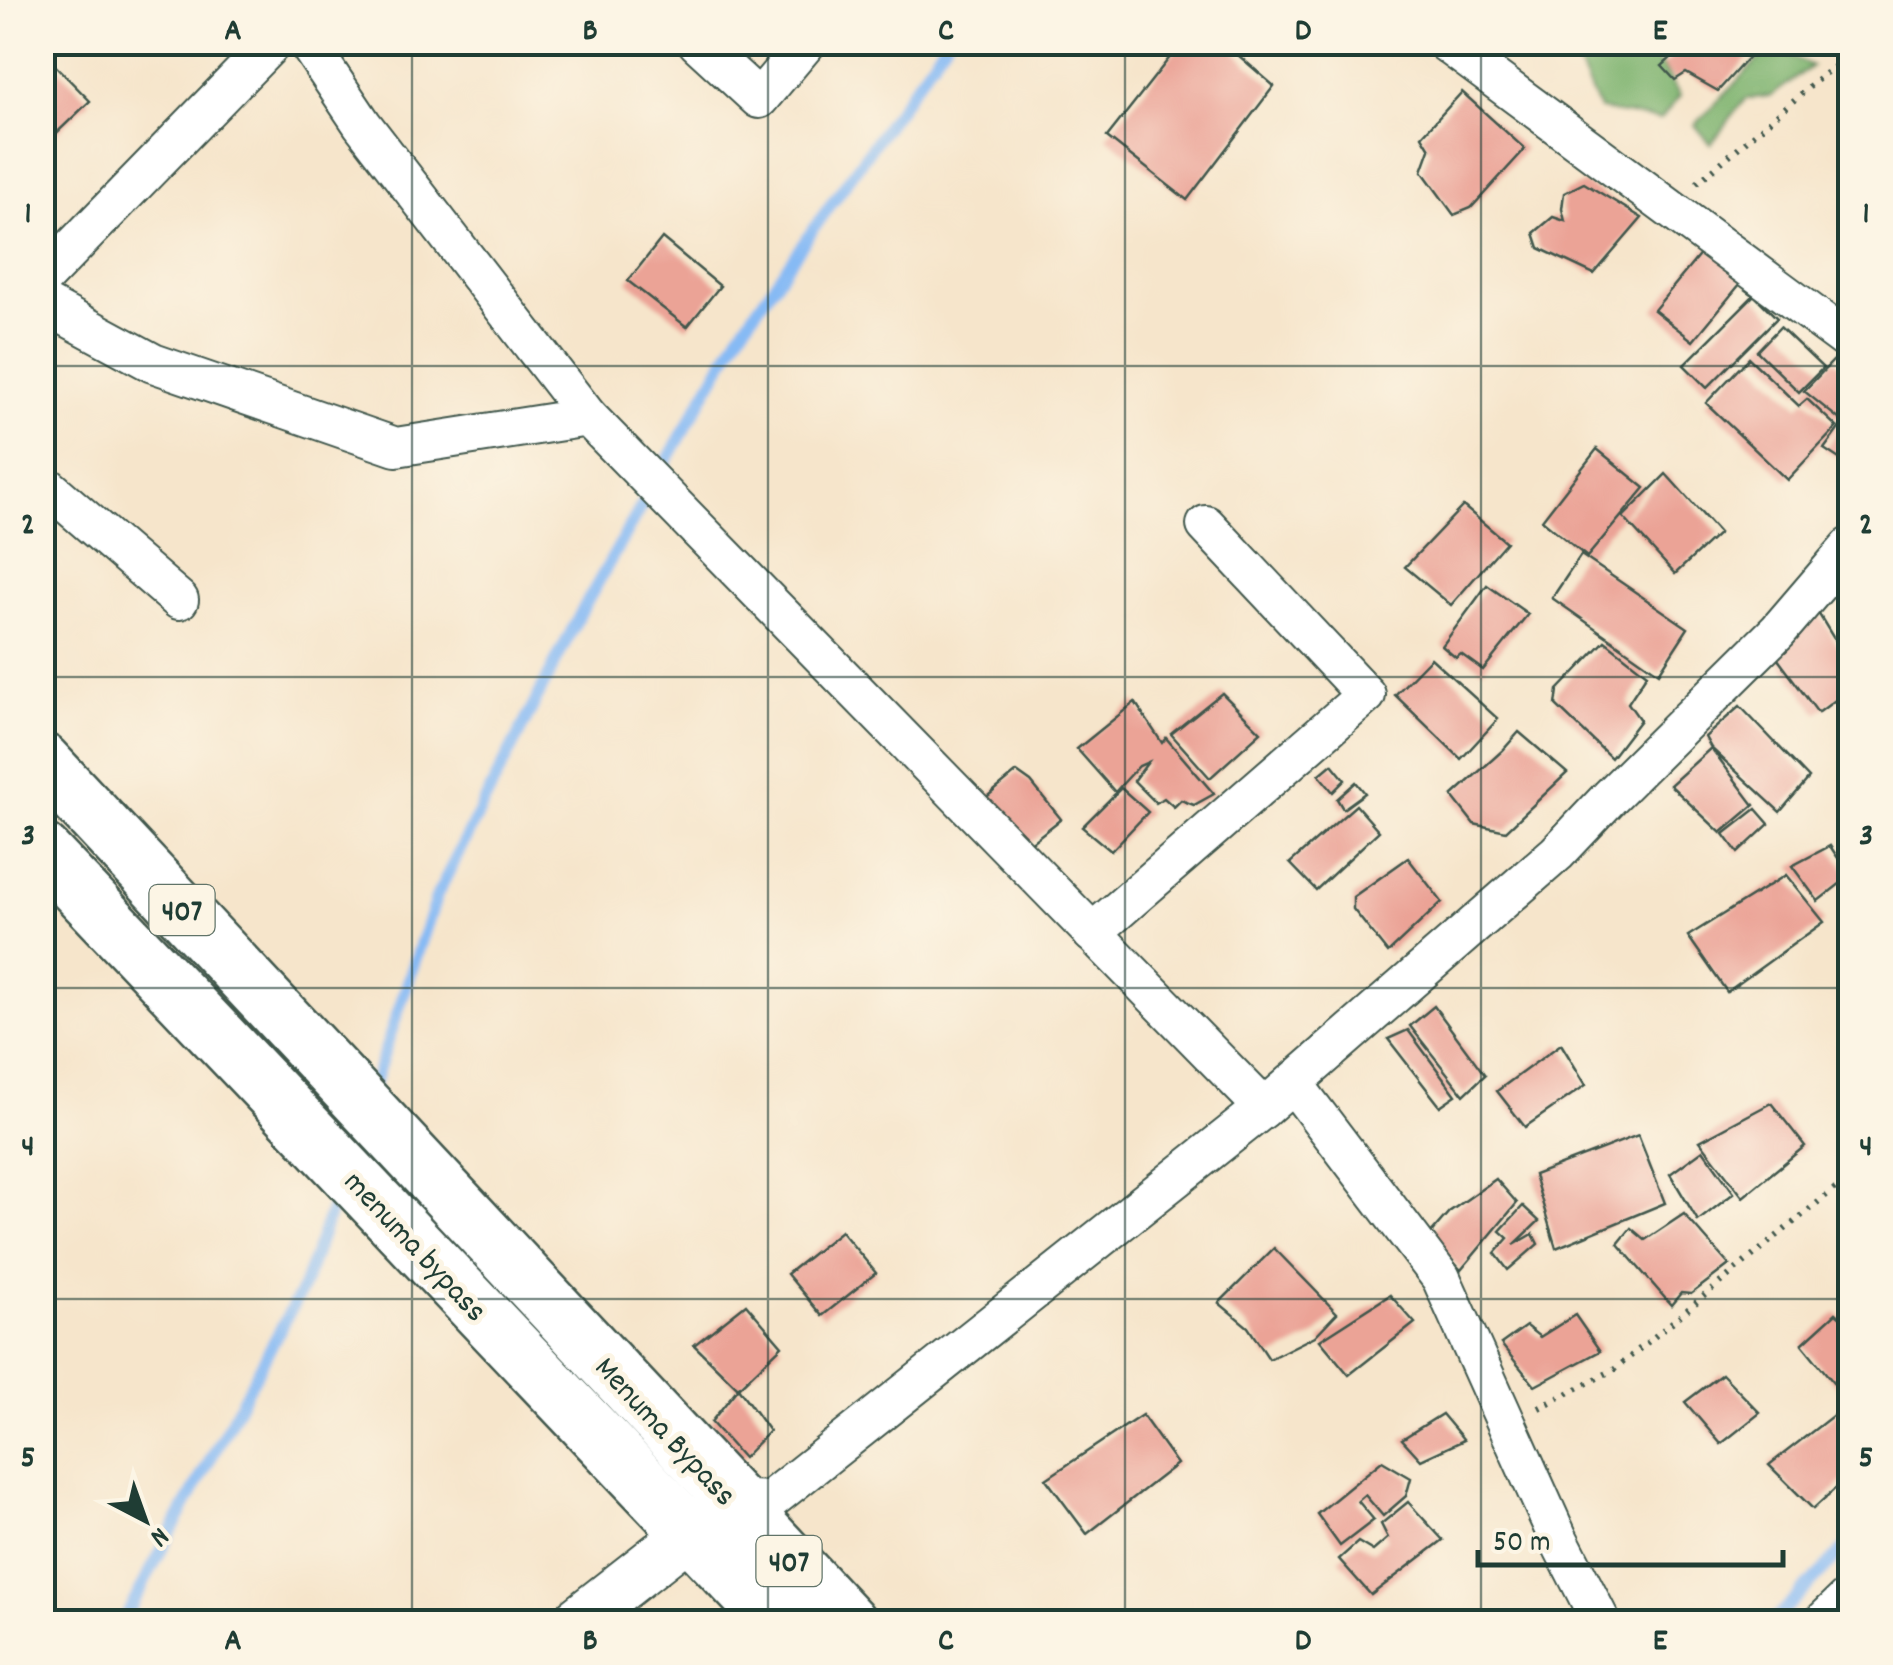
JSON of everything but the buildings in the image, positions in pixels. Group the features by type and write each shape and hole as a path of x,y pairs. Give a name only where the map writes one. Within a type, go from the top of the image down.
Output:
{"highway":[{"name":"menuma bypass","path":"42,762 569,1324"},
{"name":"menuma bypass","path":"42,851 542,1378"},
{"name":"Menuma Bypass","path":"569,1324 710,1516 775,1622"},
{"name":"Menuma Bypass","path":"542,1378 710,1516 848,1622"}],"street":[{"path":"42,279 272,42"},
{"path":"306,42 362,124 588,418 1264,1108"},
{"path":"697,42 759,99 807,42"},
{"path":"1445,42 1850,342"},
{"path":"42,304 153,363 396,447 588,418"},
{"path":"42,482 179,600"},
{"path":"1092,933 1366,695 1206,526"},
{"path":"576,1622 710,1516 769,1502 1264,1108 1557,853 1778,631 1850,547"},
{"path":"1292,1083 1441,1278 1558,1538 1601,1622"},
{"path":"1823,1622 1850,1596"}],"path":[{"path":"1668,207 1828,71 1850,57"},
{"path":"1507,1425 1615,1369 1850,1176"}],"green space":[{"path":"1634,43 1662,66 1680,96 1660,120 1599,110 1577,61"},
{"path":"1771,46 1812,66 1771,96 1745,99 1711,144 1695,125"}],"waterway":[{"path":"371,1092 437,895 579,616 739,334 946,42"},
{"path":"123,1622 303,1287 339,1187"},
{"path":"1773,1622 1850,1543"}]}
